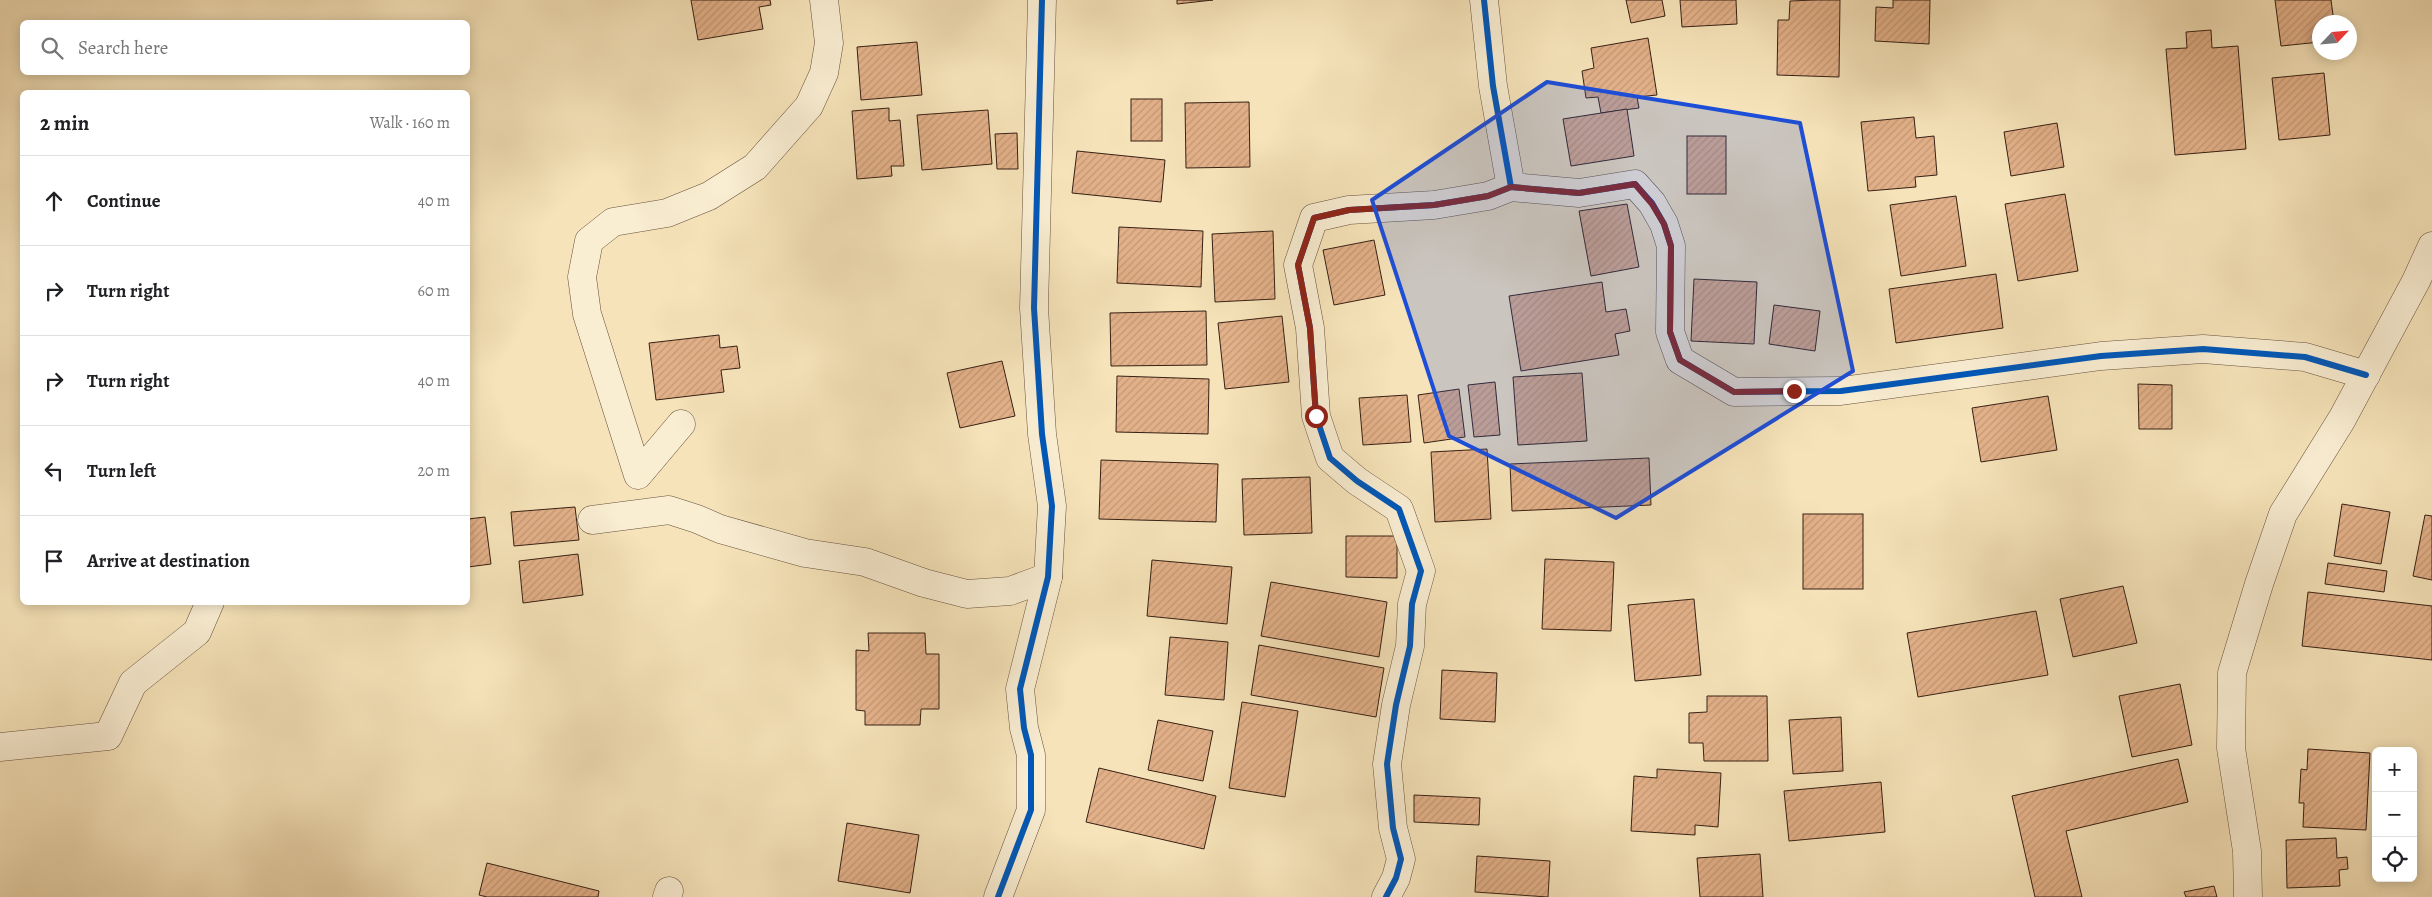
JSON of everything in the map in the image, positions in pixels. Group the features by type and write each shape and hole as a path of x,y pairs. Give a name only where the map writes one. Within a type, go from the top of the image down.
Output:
{"street":[{"path":"681,424 638,475 587,314 582,277 589,241 613,222 668,213 710,196 755,167 809,106 824,73 829,43 824,0"},
{"path":"998,897 1031,810 1031,755 1024,728 1020,689 1048,577 1052,506 1042,434 1034,308 1042,0"},
{"path":"1484,0 1493,86 1511,187"},
{"path":"1386,897 1396,878 1401,859 1393,828 1387,764 1396,705 1410,646 1412,604 1421,571 1399,509 1357,481 1330,458 1316,416 1310,328 1298,265 1314,218 1349,210 1434,205 1488,196 1511,187 1579,193 1635,184 1652,204 1664,224 1671,246 1670,332 1680,360 1734,392 1841,391 2101,356 2203,349 2304,357 2366,375"},
{"path":"2248,897 2247,851 2231,748 2232,673 2283,514 2342,419 2416,281 2432,246"},
{"path":"592,520 669,510 697,518 728,532 805,552 865,562 924,583 967,594 1010,591 1048,577"},
{"path":"0,747 108,736 133,683 197,632 209,605"}],"highlighted area":[{"path":"1547,82 1800,123 1853,371 1616,518 1449,436 1372,200"}],"building":[{"path":"691,0 770,0 771,5 759,7 763,29 698,40"},
{"path":"1177,0 1213,0 1177,4"},
{"path":"1626,0 1662,0 1665,16 1631,23"},
{"path":"1680,0 1736,0 1737,24 1682,27"},
{"path":"1840,0 1839,77 1777,75 1778,20 1789,20 1790,1"},
{"path":"1893,0 1930,0 1929,44 1875,41 1876,7 1893,8"},
{"path":"2275,0 2331,0 2333,15 2312,15 2312,43 2281,46"},
{"path":"2211,30 2212,48 2238,46 2246,149 2175,155 2166,49 2187,48 2186,32"},
{"path":"1648,38 1657,95 1637,97 1639,108 1601,113 1598,97 1586,98 1582,71 1594,68 1591,48"},
{"path":"917,42 922,95 861,100 857,47"},
{"path":"2324,73 2330,135 2279,140 2272,78"},
{"path":"1131,99 1162,99 1162,141 1131,141"},
{"path":"1249,102 1250,167 1186,168 1185,103"},
{"path":"889,108 889,121 900,120 904,166 891,166 892,176 857,179 852,111"},
{"path":"1627,109 1634,156 1571,166 1563,119"},
{"path":"988,110 992,164 922,170 917,115"},
{"path":"1914,117 1916,138 1934,136 1937,175 1915,177 1916,187 1868,191 1861,122"},
{"path":"2057,123 2064,167 2011,176 2004,132"},
{"path":"1017,133 1018,169 997,169 995,134"},
{"path":"1687,136 1726,136 1726,194 1687,194"},
{"path":"1077,151 1165,160 1161,202 1072,193"},
{"path":"2065,194 2078,271 2018,281 2005,204"},
{"path":"1956,196 1966,266 1901,276 1890,205"},
{"path":"1627,204 1639,267 1591,276 1579,211"},
{"path":"1119,227 1203,231 1201,287 1117,283"},
{"path":"1273,231 1275,299 1215,302 1212,234"},
{"path":"1374,240 1385,295 1334,305 1323,250"},
{"path":"1996,274 2003,328 1896,343 1889,289"},
{"path":"1694,279 1757,282 1754,344 1691,341"},
{"path":"1602,282 1606,312 1626,309 1630,331 1615,334 1619,355 1521,371 1509,296"},
{"path":"1774,305 1820,311 1815,351 1769,344"},
{"path":"1206,311 1207,365 1111,366 1110,313"},
{"path":"1282,316 1289,382 1225,389 1218,323"},
{"path":"719,335 720,348 737,346 740,368 721,370 724,392 656,400 649,343"},
{"path":"1002,361 1015,416 960,428 947,373"},
{"path":"1582,373 1587,441 1518,445 1513,377"},
{"path":"1117,376 1209,379 1208,434 1116,432"},
{"path":"1495,382 1500,435 1474,437 1468,385"},
{"path":"2138,384 2172,385 2172,429 2139,429"},
{"path":"1459,389 1465,437 1424,443 1418,395"},
{"path":"1407,395 1411,442 1363,445 1359,398"},
{"path":"2048,396 2057,450 1981,462 1972,408"},
{"path":"1487,449 1491,519 1435,522 1431,452"},
{"path":"1649,458 1651,505 1512,511 1510,464"},
{"path":"1101,460 1218,464 1216,522 1099,519"},
{"path":"1310,477 1312,533 1244,535 1242,479"},
{"path":"2342,504 2390,512 2381,564 2334,556"},
{"path":"575,507 579,540 514,546 511,512"},
{"path":"1803,514 1863,514 1863,589 1803,589"},
{"path":"2425,515 2432,516 2432,580 2413,576"},
{"path":"485,517 491,564 470,567 470,519"},
{"path":"1346,536 1397,536 1397,578 1346,577"},
{"path":"578,554 583,595 523,603 519,561"},
{"path":"1545,559 1614,562 1611,631 1542,629"},
{"path":"1152,560 1232,567 1227,624 1147,616"},
{"path":"2328,563 2387,571 2384,592 2325,584"},
{"path":"1271,582 1387,602 1379,657 1261,636"},
{"path":"2123,586 2137,643 2073,657 2060,599"},
{"path":"2308,592 2432,606 2432,660 2302,646"},
{"path":"1694,599 1701,675 1635,681 1628,605"},
{"path":"2036,611 2048,675 1918,697 1907,633"},
{"path":"868,633 925,633 926,654 939,654 939,709 921,709 920,725 865,725 865,711 856,710 856,650 869,651"},
{"path":"1170,637 1228,642 1224,700 1165,695"},
{"path":"1259,645 1384,668 1376,717 1251,695"},
{"path":"1442,670 1497,673 1495,722 1440,719"},
{"path":"2180,684 2192,745 2132,757 2119,696"},
{"path":"1707,696 1767,696 1768,761 1704,761 1703,743 1689,743 1689,713 1707,712"},
{"path":"1242,702 1298,711 1285,797 1229,788"},
{"path":"1841,717 1843,771 1793,774 1789,720"},
{"path":"1158,720 1213,731 1203,781 1148,770"},
{"path":"2308,749 2370,753 2366,830 2303,827 2304,803 2299,803 2301,769 2307,770"},
{"path":"2178,759 2188,802 2066,831 2082,897 2035,897 2012,796"},
{"path":"1099,768 1216,796 1204,849 1086,822"},
{"path":"1657,769 1721,773 1718,827 1695,825 1695,835 1631,831 1634,776 1657,778"},
{"path":"1881,782 1885,832 1789,841 1784,791"},
{"path":"1414,795 1480,798 1479,825 1414,822"},
{"path":"847,823 919,835 910,893 838,881"},
{"path":"2336,838 2337,858 2347,857 2348,869 2339,870 2340,886 2287,888 2286,840"},
{"path":"1760,854 1763,897 1700,897 1697,858"},
{"path":"1477,856 1550,861 1548,897 1475,892"},
{"path":"487,863 599,891 598,897 487,897 479,895"},
{"path":"2214,886 2217,897 2186,897 2184,892"}],"cycle path":[{"path":"998,897 1031,810 1031,755 1024,728 1020,689 1048,577 1052,506 1042,434 1034,308 1042,0"},
{"path":"1484,0 1493,86 1511,187 1579,193 1635,184 1652,203 1664,224 1671,246 1670,332 1680,360 1734,392 1841,391 2101,356 2203,349 2305,357 2366,375"},
{"path":"1386,897 1396,878 1401,859 1393,828 1387,764 1396,705 1410,646 1412,604 1421,571 1399,509 1357,481 1330,458 1316,416 1310,328 1298,265 1314,218 1349,210 1434,205 1488,196 1511,187"}],"route":[{"path":"1316,416 1310,328 1298,265 1314,218 1349,210 1434,205 1488,196 1511,187 1579,193 1635,184 1652,204 1664,224 1671,246 1670,332 1680,360 1710,380 1734,392 1794,391"}]}
